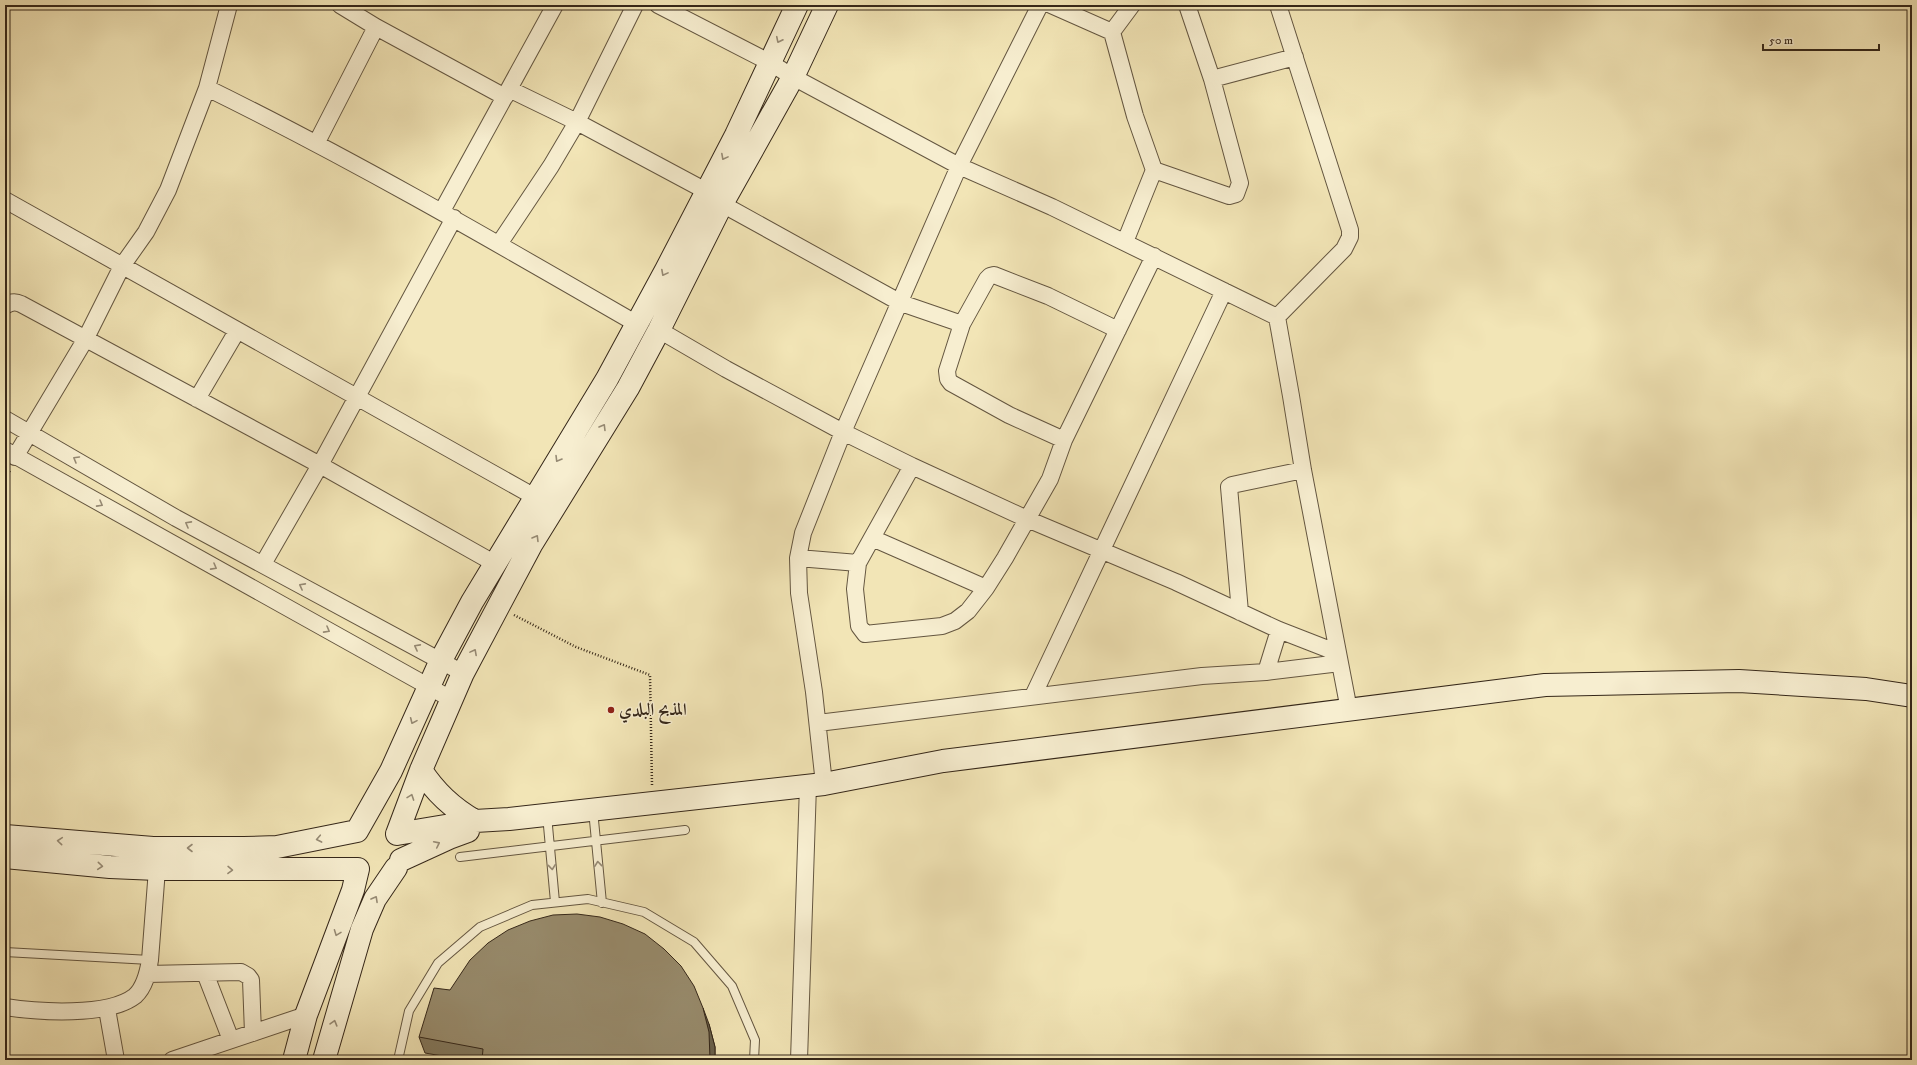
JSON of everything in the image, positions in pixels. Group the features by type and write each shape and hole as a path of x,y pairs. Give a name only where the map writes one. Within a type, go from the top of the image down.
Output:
{"main road":[{"path":"397,834 451,699 463,673 531,545 628,388 659,330 714,198 736,135 797,5"},
{"path":"509,819 449,838 399,864 390,874 382,876 365,874 358,869 350,854 350,846 391,770 441,660 494,563 607,379 637,324 714,198 793,76 827,5"},
{"path":"397,834 475,821 509,819 816,784 943,761 1349,710 1447,696 1545,685 1739,681 1785,683 1866,690 1912,696"},
{"path":"422,770 439,794 462,813 475,821"},
{"path":"5,836 154,848 244,848 277,847 358,831 365,826 374,824 382,824 391,828 402,842 403,851 399,864 375,899 362,929 324,1060"},
{"path":"5,857 110,867 156,869 358,869"},
{"path":"294,1060 306,1015 353,890 358,869"}],"street":[{"path":"229,5 207,88 168,190 146,232 122,266 85,340 30,432 10,454 451,699"},
{"path":"340,5 376,27 507,93 577,122 901,303 962,324"},
{"path":"263,564 320,465 448,214 507,93 555,5"},
{"path":"499,244 551,166 577,122 635,5"},
{"path":"658,5 769,62 959,166 1125,242 1276,317"},
{"path":"799,1060 816,784 818,723 799,593 798,558 803,533 843,432 901,303 959,166 1040,5"},
{"path":"1051,5 1112,32"},
{"path":"1112,32 1132,5"},
{"path":"1154,170 1229,196 1236,194 1240,183 1212,78 1187,5"},
{"path":"1276,317 1344,249 1350,237 1350,230 1296,57 1278,5"},
{"path":"317,142 376,27"},
{"path":"1112,32 1135,116 1154,170 1125,242"},
{"path":"1212,78 1296,57"},
{"path":"207,88 317,142 386,182 448,214 637,324"},
{"path":"5,200 535,497"},
{"path":"912,466 858,563 855,589 859,626 865,634 942,626 955,621 968,611 986,588 1050,479 1064,440 1154,256"},
{"path":"1064,440 1009,415 951,383 948,379 947,371 962,324 987,279 994,275 1048,296 1118,330"},
{"path":"1033,696 1224,290"},
{"path":"5,306 16,302 320,465 494,563"},
{"path":"1276,317 1303,470 1349,710"},
{"path":"659,330 726,370 843,432 912,466 1027,519 1101,550 1240,612 1339,658"},
{"path":"197,399 237,331"},
{"path":"5,419 206,534 463,673"},
{"path":"1240,612 1229,487 1303,470"},
{"path":"194,556 206,534"},
{"path":"872,538 986,588"},
{"path":"798,558 858,563"},
{"path":"1266,672 1279,630"},
{"path":"818,723 1202,676 1266,672 1339,658"},
{"path":"5,1007 26,1010 55,1011 107,1009 123,1003 135,995 142,986 149,967 156,869"},
{"path":"149,967 205,973 241,972 248,976 251,984 253,1033"},
{"path":"205,973 231,1040"},
{"path":"107,1009 116,1060"},
{"path":"172,1060 306,1015"}],"lane":[{"path":"593,809 602,903"},
{"path":"547,814 555,902"},
{"path":"460,857 685,830"},
{"path":"398,1060 408,1011 438,963 480,926 532,904 588,899 644,912 694,942 732,986 755,1040 754,1060"},
{"path":"5,952 149,967"}],"path":[{"path":"498,607 576,647 650,674 652,802"}],"building":[{"path":"577,914 600,917 623,924 645,934 664,949 681,966 694,986 703,1008 709,1032 710,1059 482,1060 483,1049 419,1037 434,988 450,990 470,960 488,943 508,930 530,921 553,915"}],"place":[{"name":"المذبح البلدي","path":"611,710"}]}
